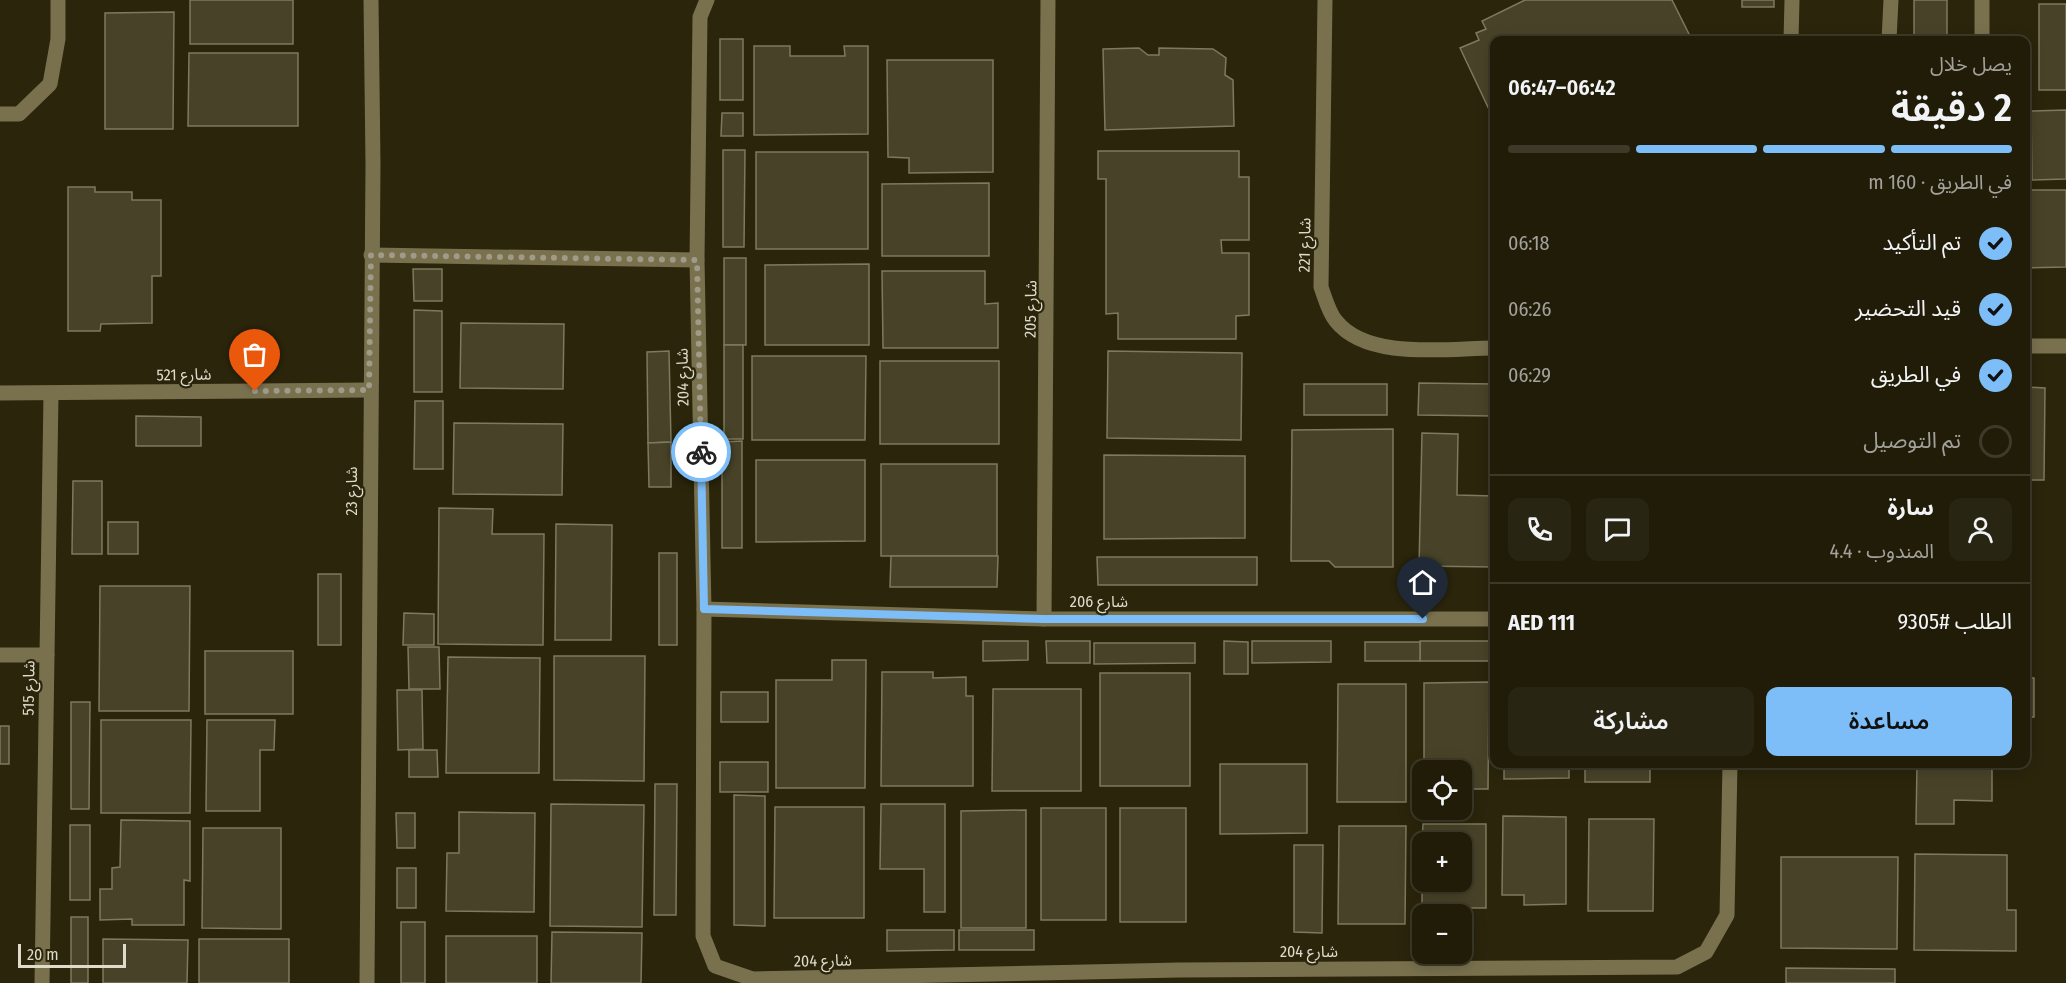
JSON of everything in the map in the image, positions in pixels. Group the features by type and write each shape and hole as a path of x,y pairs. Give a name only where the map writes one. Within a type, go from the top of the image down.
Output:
{"street":[{"path":"0,114 19,114 50,84 58,39 58,0"},
{"name":"شارع 23","path":"367,983 371,0"},
{"name":"شارع 204","path":"707,0 700,17 697,260 704,609 703,936 715,966 753,979 1179,976 1677,967 1706,952 1727,915 1730,768"},
{"name":"شارع 205","path":"1044,619 1048,0"},
{"name":"شارع 221","path":"1325,0 1321,287 1335,320 1355,339 1393,348 1490,348"},
{"path":"1791,36 1792,0"},
{"path":"1889,36 1890,0"},
{"path":"1982,0 1982,36"},
{"path":"371,255 697,260"},
{"path":"2030,346 2066,346"},
{"name":"شارع 521","path":"0,393 369,390"},
{"name":"شارع 515","path":"42,983 51,394"},
{"name":"شارع 206","path":"704,609 1044,619 1490,619"},
{"path":"0,655 47,655"}],"building":[{"path":"190,0 293,0 293,44 190,44"},
{"path":"1525,0 1672,0 1690,36 1490,36 1490,112 1460,48 1479,40 1476,33 1486,29 1482,21"},
{"path":"1742,0 1774,0 1774,7 1742,7"},
{"path":"1914,0 1947,0 1947,36 1914,36"},
{"path":"2039,4 2066,4 2066,90 2039,90"},
{"path":"174,12 173,129 105,129 105,13"},
{"path":"720,39 743,39 743,100 720,100"},
{"path":"754,46 790,46 790,56 845,56 844,46 868,46 868,134 754,135"},
{"path":"1139,48 1148,55 1159,55 1159,48 1213,49 1226,58 1225,75 1233,80 1234,126 1105,130 1103,49"},
{"path":"189,53 298,53 298,126 188,126"},
{"path":"887,60 993,60 993,172 909,173 909,158 888,157"},
{"path":"2066,110 2066,179 2032,180 2031,111"},
{"path":"722,113 743,113 743,136 721,136"},
{"path":"723,150 745,150 744,247 723,247"},
{"path":"1098,151 1239,151 1239,177 1249,177 1249,240 1221,240 1222,253 1249,253 1249,315 1236,316 1236,339 1118,339 1118,313 1106,314 1106,179 1098,179"},
{"path":"756,152 868,152 868,249 756,249"},
{"path":"989,183 989,256 882,256 882,184"},
{"path":"68,187 95,187 95,192 132,192 132,200 161,200 161,276 152,276 152,323 101,324 100,331 68,331"},
{"path":"2030,190 2066,190 2066,267 2030,268"},
{"path":"724,258 746,258 746,345 724,345"},
{"path":"869,264 869,345 765,345 765,265"},
{"path":"413,269 442,269 442,301 414,301"},
{"path":"882,271 985,271 985,304 998,303 998,348 883,348"},
{"path":"414,310 442,311 442,392 414,392"},
{"path":"461,323 564,324 563,389 460,388"},
{"path":"724,345 743,345 743,439 724,439"},
{"path":"669,351 671,442 648,443 647,352"},
{"path":"1108,351 1242,353 1241,440 1107,438"},
{"path":"752,356 866,356 865,440 752,440"},
{"path":"880,361 999,361 999,444 880,444"},
{"path":"1419,383 1490,384 1490,416 1418,415"},
{"path":"1304,384 1387,384 1387,415 1304,415"},
{"path":"2030,387 2045,388 2044,480 2030,480"},
{"path":"415,401 443,401 443,469 414,469"},
{"path":"136,416 201,417 201,446 136,446"},
{"path":"454,423 563,424 562,495 453,494"},
{"path":"1393,429 1393,567 1335,567 1329,561 1291,561 1292,430"},
{"path":"1422,433 1458,434 1457,495 1490,496 1490,567 1419,566"},
{"path":"742,441 742,548 722,548 722,442"},
{"path":"671,442 671,487 649,487 648,443"},
{"path":"1104,455 1245,456 1245,538 1104,539"},
{"path":"756,460 865,460 865,541 756,542"},
{"path":"881,464 997,464 997,556 881,556"},
{"path":"73,481 102,481 102,554 72,554"},
{"path":"439,508 493,509 492,534 544,534 543,645 438,644"},
{"path":"2030,521 2031,521 2030,623"},
{"path":"108,522 138,522 138,554 108,554"},
{"path":"556,524 612,525 611,640 555,640"},
{"path":"659,553 677,553 677,645 659,645"},
{"path":"891,556 998,556 997,587 890,587"},
{"path":"1097,557 1257,557 1257,585 1098,585"},
{"path":"318,574 341,574 341,645 318,645"},
{"path":"100,586 190,586 189,711 99,711"},
{"path":"404,613 434,614 434,645 403,645"},
{"path":"983,641 1028,641 1028,660 983,661"},
{"path":"1046,641 1090,641 1090,663 1047,663"},
{"path":"1224,641 1248,642 1248,674 1224,674"},
{"path":"1252,641 1331,641 1331,662 1252,663"},
{"path":"1420,641 1490,641 1490,661 1420,661"},
{"path":"1365,642 1420,642 1420,661 1365,661"},
{"path":"1094,643 1195,643 1195,663 1094,664"},
{"path":"408,647 439,647 440,689 409,689"},
{"path":"205,651 293,651 293,714 205,714"},
{"path":"554,656 645,656 644,781 554,780"},
{"path":"448,657 540,658 539,773 446,773"},
{"path":"832,660 866,660 865,788 776,788 776,680 832,680"},
{"path":"882,672 933,672 933,678 966,677 966,696 973,696 973,786 881,786"},
{"path":"1100,673 1190,673 1190,786 1100,786"},
{"path":"2030,678 2034,678 2034,717 2030,717"},
{"path":"1489,682 1488,789 1472,789 1472,760 1424,760 1424,683"},
{"path":"1338,684 1406,684 1406,802 1337,802"},
{"path":"993,689 1081,689 1081,791 992,791"},
{"path":"397,690 422,690 423,749 398,750"},
{"path":"721,692 768,692 768,722 721,722"},
{"path":"71,702 90,702 89,809 71,809"},
{"path":"101,720 191,720 190,813 101,813"},
{"path":"207,720 275,720 274,750 260,750 260,811 206,811"},
{"path":"0,726 9,726 9,764 0,764"},
{"path":"409,750 437,750 438,777 409,777"},
{"path":"720,762 768,762 768,792 720,792"},
{"path":"1220,764 1307,764 1307,833 1220,834"},
{"path":"1504,768 1569,768 1569,778 1504,779"},
{"path":"1585,768 1650,768 1650,782 1585,782"},
{"path":"1917,768 1992,768 1992,801 1954,800 1954,824 1916,824"},
{"path":"655,784 677,784 676,915 654,915"},
{"path":"734,795 765,796 765,926 734,925"},
{"path":"551,804 644,805 642,927 550,926"},
{"path":"881,804 945,804 945,912 924,912 924,869 880,869"},
{"path":"775,807 864,807 864,918 774,918"},
{"path":"1041,808 1106,808 1106,920 1041,920"},
{"path":"1120,808 1186,808 1186,922 1120,922"},
{"path":"1026,810 1026,928 961,928 961,811"},
{"path":"459,812 535,813 534,912 446,911 447,853 459,853"},
{"path":"396,813 415,813 415,848 397,848"},
{"path":"1503,816 1566,817 1566,904 1524,905 1524,895 1502,895"},
{"path":"1589,819 1654,819 1653,911 1588,911"},
{"path":"121,820 190,821 190,881 184,880 184,925 132,925 132,919 100,920 100,889 112,889 112,868 120,867"},
{"path":"1423,824 1486,824 1486,908 1472,908 1472,904 1422,904 1422,892 1472,892 1472,832 1423,832"},
{"path":"70,825 90,825 90,900 70,900"},
{"path":"1339,826 1406,826 1405,924 1338,924"},
{"path":"203,828 281,828 281,929 202,928"},
{"path":"1294,845 1323,845 1322,933 1294,932"},
{"path":"1915,854 2007,855 2007,910 2016,910 2016,951 1914,950"},
{"path":"1781,857 1898,857 1897,949 1781,948"},
{"path":"397,868 416,868 416,908 397,908"},
{"path":"71,917 88,917 88,983 71,983"},
{"path":"401,922 425,922 425,983 401,983"},
{"path":"887,930 954,930 954,950 887,951"},
{"path":"959,930 1034,930 1034,950 959,950"},
{"path":"552,932 642,933 641,983 551,983"},
{"path":"446,936 537,936 537,983 446,983"},
{"path":"103,939 188,940 187,983 103,983"},
{"path":"199,939 289,939 289,983 199,983"},
{"path":"1786,968 1895,969 1895,983 1786,983"}],"way so far":[{"path":"255,391 369,390 371,255 697,260 701,452"}],"route":[{"path":"701,452 704,609 1044,619 1423,619"}]}
